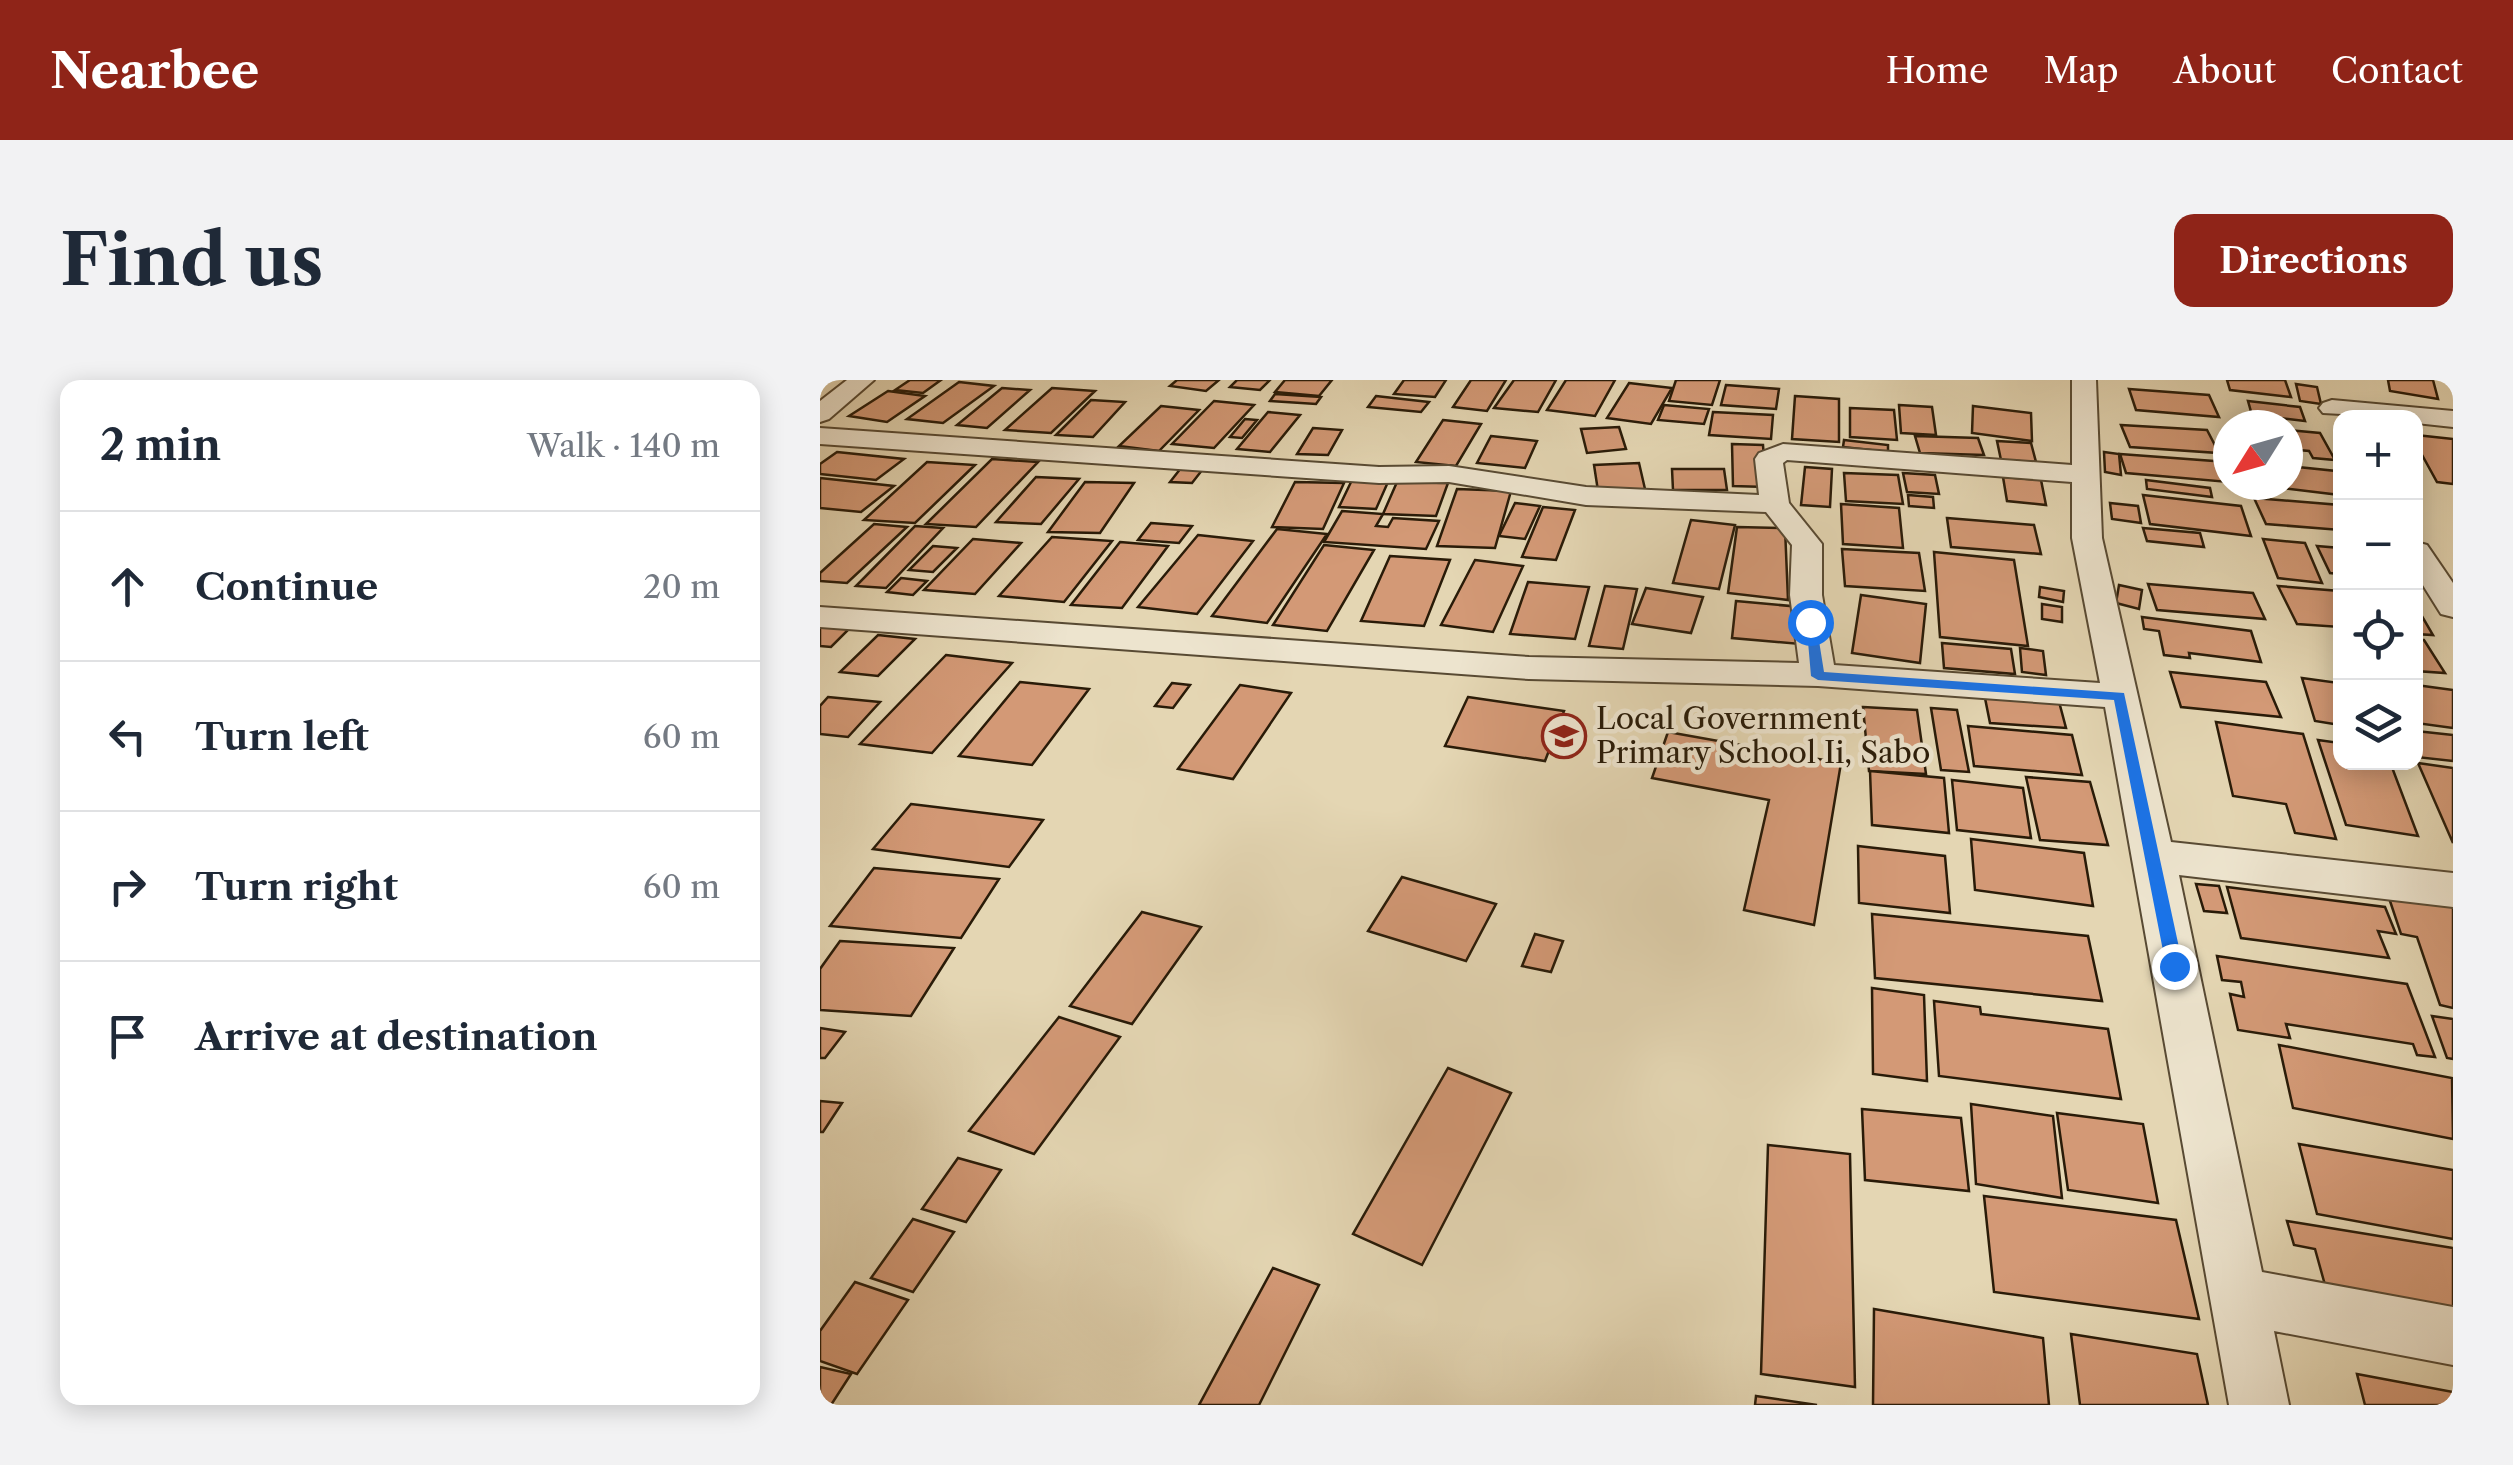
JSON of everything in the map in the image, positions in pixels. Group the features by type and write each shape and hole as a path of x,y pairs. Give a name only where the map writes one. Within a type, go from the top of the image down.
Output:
{"street":[{"path":"820,414 862,380"},
{"path":"2084,380 2087,538 2154,856 2259,1405"},
{"path":"2330,380 2335,410"},
{"path":"2423,418 2453,419"},
{"path":"820,436 1379,475 1449,474 1586,496 1775,504"},
{"path":"1818,676 1806,595 1807,544 1775,504 1769,460 1784,452 2083,474"},
{"path":"2423,561 2451,599"},
{"path":"820,616 1529,668 1818,676 2120,696"},
{"path":"2154,856 2453,890"},
{"path":"2236,1296 2453,1336"}],"building":[{"path":"910,380 941,380 923,393 895,390"},
{"path":"1177,380 1219,380 1206,391 1170,386"},
{"path":"1237,380 1270,380 1260,390 1230,387"},
{"path":"1285,380 1332,380 1319,396 1275,392"},
{"path":"1404,380 1446,380 1435,397 1394,394"},
{"path":"1471,380 1506,380 1487,411 1453,407"},
{"path":"1514,380 1556,380 1538,412 1494,408"},
{"path":"1566,380 1615,380 1595,416 1547,410"},
{"path":"1676,380 1720,380 1712,405 1669,401"},
{"path":"2227,380 2285,380 2291,397 2230,390"},
{"path":"2388,380 2433,380 2438,399 2390,391"},
{"path":"959,382 994,386 943,423 907,419"},
{"path":"1629,383 1672,388 1651,424 1607,418"},
{"path":"2296,384 2317,387 2321,404 2300,401"},
{"path":"1726,385 1779,389 1776,409 1721,405"},
{"path":"1002,388 1030,390 987,428 957,425"},
{"path":"1052,388 1095,391 1051,433 1005,430"},
{"path":"2129,389 2209,395 2216,410 2213,416 2136,410"},
{"path":"888,391 925,396 887,422 849,416"},
{"path":"1275,394 1321,397 1316,404 1270,401"},
{"path":"1376,396 1429,402 1421,412 1368,407"},
{"path":"1795,396 1839,399 1839,442 1792,439"},
{"path":"1091,400 1125,402 1093,437 1056,435"},
{"path":"1214,401 1254,405 1214,448 1172,444"},
{"path":"2248,401 2301,410 2251,410"},
{"path":"1664,405 1709,409 1704,424 1658,420"},
{"path":"1899,405 1932,407 1936,435 1901,433"},
{"path":"1161,406 1199,410 1159,451 1119,446"},
{"path":"1973,406 2031,413 2032,441 1972,433"},
{"path":"1850,408 1894,410 1897,440 1850,437"},
{"path":"1268,412 1300,415 1270,452 1237,449"},
{"path":"1713,412 1773,415 1771,439 1709,435"},
{"path":"1245,419 1257,420 1242,438 1230,437"},
{"path":"1443,420 1481,424 1456,466 1416,462"},
{"path":"2121,425 2207,430 2213,453 2130,447"},
{"path":"1619,427 1626,449 1587,453 1581,429"},
{"path":"1313,428 1342,430 1328,455 1297,454"},
{"path":"2303,431 2320,433 2333,460 2313,458 2309,451 2303,450"},
{"path":"1491,436 1537,441 1525,468 1477,463"},
{"path":"1915,436 1978,438 1984,455 1920,453"},
{"path":"2423,436 2453,439 2453,484 2437,482 2423,457"},
{"path":"1844,440 1888,445 1888,452 1843,447"},
{"path":"1997,441 2031,443 2036,462 2001,460"},
{"path":"1732,444 1763,445 1766,487 1733,486"},
{"path":"837,452 904,459 876,480 820,474 820,464"},
{"path":"2104,452 2119,454 2121,475 2105,472"},
{"path":"2120,454 2213,461 2213,481 2126,473"},
{"path":"992,459 1038,462 976,527 926,524"},
{"path":"927,462 975,465 915,523 864,520"},
{"path":"1639,463 1645,489 1598,491 1594,465"},
{"path":"1805,467 1832,469 1830,507 1801,505"},
{"path":"1181,468 1203,469 1192,483 1170,482"},
{"path":"2303,468 2333,471 2333,494 2303,491"},
{"path":"1672,469 1724,469 1727,490 1673,490"},
{"path":"1844,473 1898,475 1903,504 1846,501"},
{"path":"1903,473 1935,475 1939,494 1907,492"},
{"path":"1036,477 1079,479 1041,524 996,522"},
{"path":"2003,477 2041,480 2046,505 2007,501"},
{"path":"820,478 894,486 861,512 820,508"},
{"path":"1352,480 1388,482 1376,509 1339,507"},
{"path":"2146,480 2210,488 2212,497 2147,489"},
{"path":"1085,482 1134,483 1100,533 1048,532"},
{"path":"1295,482 1344,483 1323,529 1272,527"},
{"path":"1397,482 1448,483 1436,516 1383,514"},
{"path":"1457,489 1511,491 1495,548 1437,546"},
{"path":"1908,495 1933,497 1934,508 1909,506"},
{"path":"2143,495 2241,506 2251,536 2150,524"},
{"path":"2255,500 2333,504 2333,529 2266,524"},
{"path":"1515,503 1540,506 1525,539 1499,536"},
{"path":"2110,503 2138,506 2141,523 2112,519"},
{"path":"1841,504 1899,508 1903,548 1843,544"},
{"path":"1543,507 1575,510 1556,560 1522,557"},
{"path":"1342,511 1383,514 1376,526 1388,527 1393,518 1439,521 1426,549 1324,542"},
{"path":"1947,518 2034,525 2041,554 1951,547"},
{"path":"1691,520 1735,525 1719,589 1673,583"},
{"path":"1151,523 1192,526 1179,543 1138,540"},
{"path":"874,524 907,527 847,583 820,581 820,573"},
{"path":"915,526 943,528 886,588 856,586"},
{"path":"1737,527 1785,528 1788,600 1728,593"},
{"path":"2143,528 2200,533 2204,547 2147,541"},
{"path":"1277,529 1327,534 1267,623 1212,616"},
{"path":"1198,535 1253,541 1197,614 1138,607"},
{"path":"1052,537 1112,541 1064,602 999,596"},
{"path":"973,539 1021,543 975,594 924,590"},
{"path":"2263,539 2305,543 2322,583 2278,578"},
{"path":"1120,542 1168,546 1122,608 1071,605"},
{"path":"1324,545 1374,550 1327,631 1273,625"},
{"path":"933,546 957,548 933,572 909,570"},
{"path":"2317,546 2333,547 2333,573"},
{"path":"1842,549 1919,553 1925,591 1845,586"},
{"path":"1934,552 2014,560 2028,646 1940,637"},
{"path":"1390,556 1450,560 1424,626 1361,621"},
{"path":"1475,560 1523,566 1493,632 1441,625"},
{"path":"901,578 927,581 913,595 887,592"},
{"path":"1528,582 1589,587 1575,639 1510,634"},
{"path":"2148,584 2253,593 2265,619 2157,610"},
{"path":"2119,585 2142,590 2139,609 2116,603"},
{"path":"1605,586 1637,589 1623,649 1589,646"},
{"path":"2278,586 2333,590 2333,627 2297,624"},
{"path":"2040,587 2064,591 2063,602 2039,597"},
{"path":"1646,588 1703,597 1691,633 1632,624"},
{"path":"1861,595 1926,604 1920,663 1852,653"},
{"path":"1736,601 1801,607 1800,644 1732,638"},
{"path":"2042,604 2062,607 2062,622 2042,619"},
{"path":"2142,617 2251,631 2261,662 2189,653 2190,658 2164,655 2159,631 2144,629"},
{"path":"2423,618 2433,635 2423,634"},
{"path":"820,625 850,628 831,647 820,646"},
{"path":"878,635 915,639 878,676 840,672"},
{"path":"2423,640 2424,640 2445,673 2423,671"},
{"path":"1942,643 2011,649 2015,674 1944,668"},
{"path":"2020,648 2043,651 2046,675 2022,672"},
{"path":"946,655 1012,663 932,753 860,744"},
{"path":"2170,672 2266,682 2281,717 2181,707"},
{"path":"2302,678 2333,682 2333,724 2315,721"},
{"path":"1020,682 1089,689 1032,765 959,756"},
{"path":"1172,683 1190,685 1173,708 1155,706"},
{"path":"1240,685 1291,693 1233,779 1178,769"},
{"path":"2423,686 2453,690 2453,728 2423,724"},
{"path":"1984,693 2058,698 2066,728 1990,723"},
{"path":"828,697 880,702 848,737 820,734 820,706"},
{"path":"1468,697 1564,711 1545,761 1445,746"},
{"path":"1863,707 1917,710 1926,774 1869,771"},
{"path":"1931,708 1957,710 1969,772 1941,770"},
{"path":"2216,722 2303,734 2336,839 2295,833 2286,804 2233,796"},
{"path":"1968,726 2072,735 2082,775 1974,766"},
{"path":"1668,732 1841,763 1814,925 1744,910 1769,800 1652,778"},
{"path":"2423,732 2453,735 2453,761 2423,758"},
{"path":"2318,740 2333,742 2333,770 2393,770 2418,836 2346,825"},
{"path":"2423,764 2453,768 2453,843 2421,770"},
{"path":"1870,771 1944,778 1949,833 1872,825"},
{"path":"2026,777 2090,782 2108,845 2040,840"},
{"path":"1952,780 2023,788 2031,838 1957,830"},
{"path":"911,804 1043,820 1009,867 873,849"},
{"path":"1971,839 2084,853 2093,906 1975,890"},
{"path":"1858,846 1945,856 1950,913 1859,903"},
{"path":"874,868 999,879 961,938 830,926"},
{"path":"1402,877 1496,904 1466,961 1368,931"},
{"path":"2196,884 2219,886 2227,913 2204,911"},
{"path":"2227,887 2385,907 2396,934 2378,931 2389,958 2241,938"},
{"path":"2387,892 2453,904 2453,1008 2440,1005 2417,937 2401,934"},
{"path":"1142,912 1201,927 1132,1024 1070,1006"},
{"path":"1872,914 2088,936 2102,1001 1875,978"},
{"path":"1535,934 1563,941 1551,972 1522,966"},
{"path":"840,941 954,948 911,1016 820,1010 820,969"},
{"path":"2217,956 2407,984 2435,1057 2417,1055 2413,1044 2286,1024 2290,1038 2238,1030 2230,994 2244,997 2241,982 2222,980"},
{"path":"1872,988 1924,995 1927,1081 1873,1074"},
{"path":"1934,1001 1980,1007 1981,1014 2108,1029 2121,1099 1939,1076"},
{"path":"2432,1016 2453,1019 2453,1059 2447,1058"},
{"path":"1059,1017 1120,1037 1034,1154 969,1131"},
{"path":"820,1028 845,1032 825,1058 820,1058"},
{"path":"2279,1045 2452,1078 2453,1139 2293,1108"},
{"path":"1448,1068 1511,1093 1422,1265 1353,1234"},
{"path":"820,1101 842,1103 823,1132 820,1132"},
{"path":"1971,1104 2053,1116 2062,1198 1976,1184"},
{"path":"1862,1109 1961,1118 1969,1191 1865,1180"},
{"path":"2057,1113 2143,1124 2158,1203 2068,1190"},
{"path":"2299,1144 2453,1170 2453,1239 2317,1214"},
{"path":"1768,1145 1850,1154 1855,1387 1761,1374"},
{"path":"958,1158 1001,1170 966,1222 922,1209"},
{"path":"1984,1196 2176,1220 2199,1319 1994,1292"},
{"path":"913,1219 954,1232 913,1292 871,1278"},
{"path":"2287,1221 2453,1248 2453,1307 2325,1285 2315,1249 2294,1245"},
{"path":"1273,1268 1319,1285 1259,1405 1199,1405"},
{"path":"855,1282 908,1300 857,1374 820,1361 820,1331"},
{"path":"1874,1309 2043,1338 2049,1405 1873,1405"},
{"path":"2071,1334 2197,1354 2208,1405 2080,1405"},
{"path":"820,1367 851,1374 831,1405 820,1405"},
{"path":"2357,1374 2453,1392 2453,1405 2365,1405"},
{"path":"1756,1396 1817,1405 1755,1405"}],"place":[{"name":"Local Government Primary School Ii, Sabo","path":"1564,736"}],"route":[{"path":"1810,622 1818,676 2120,696 2174,966"}]}
